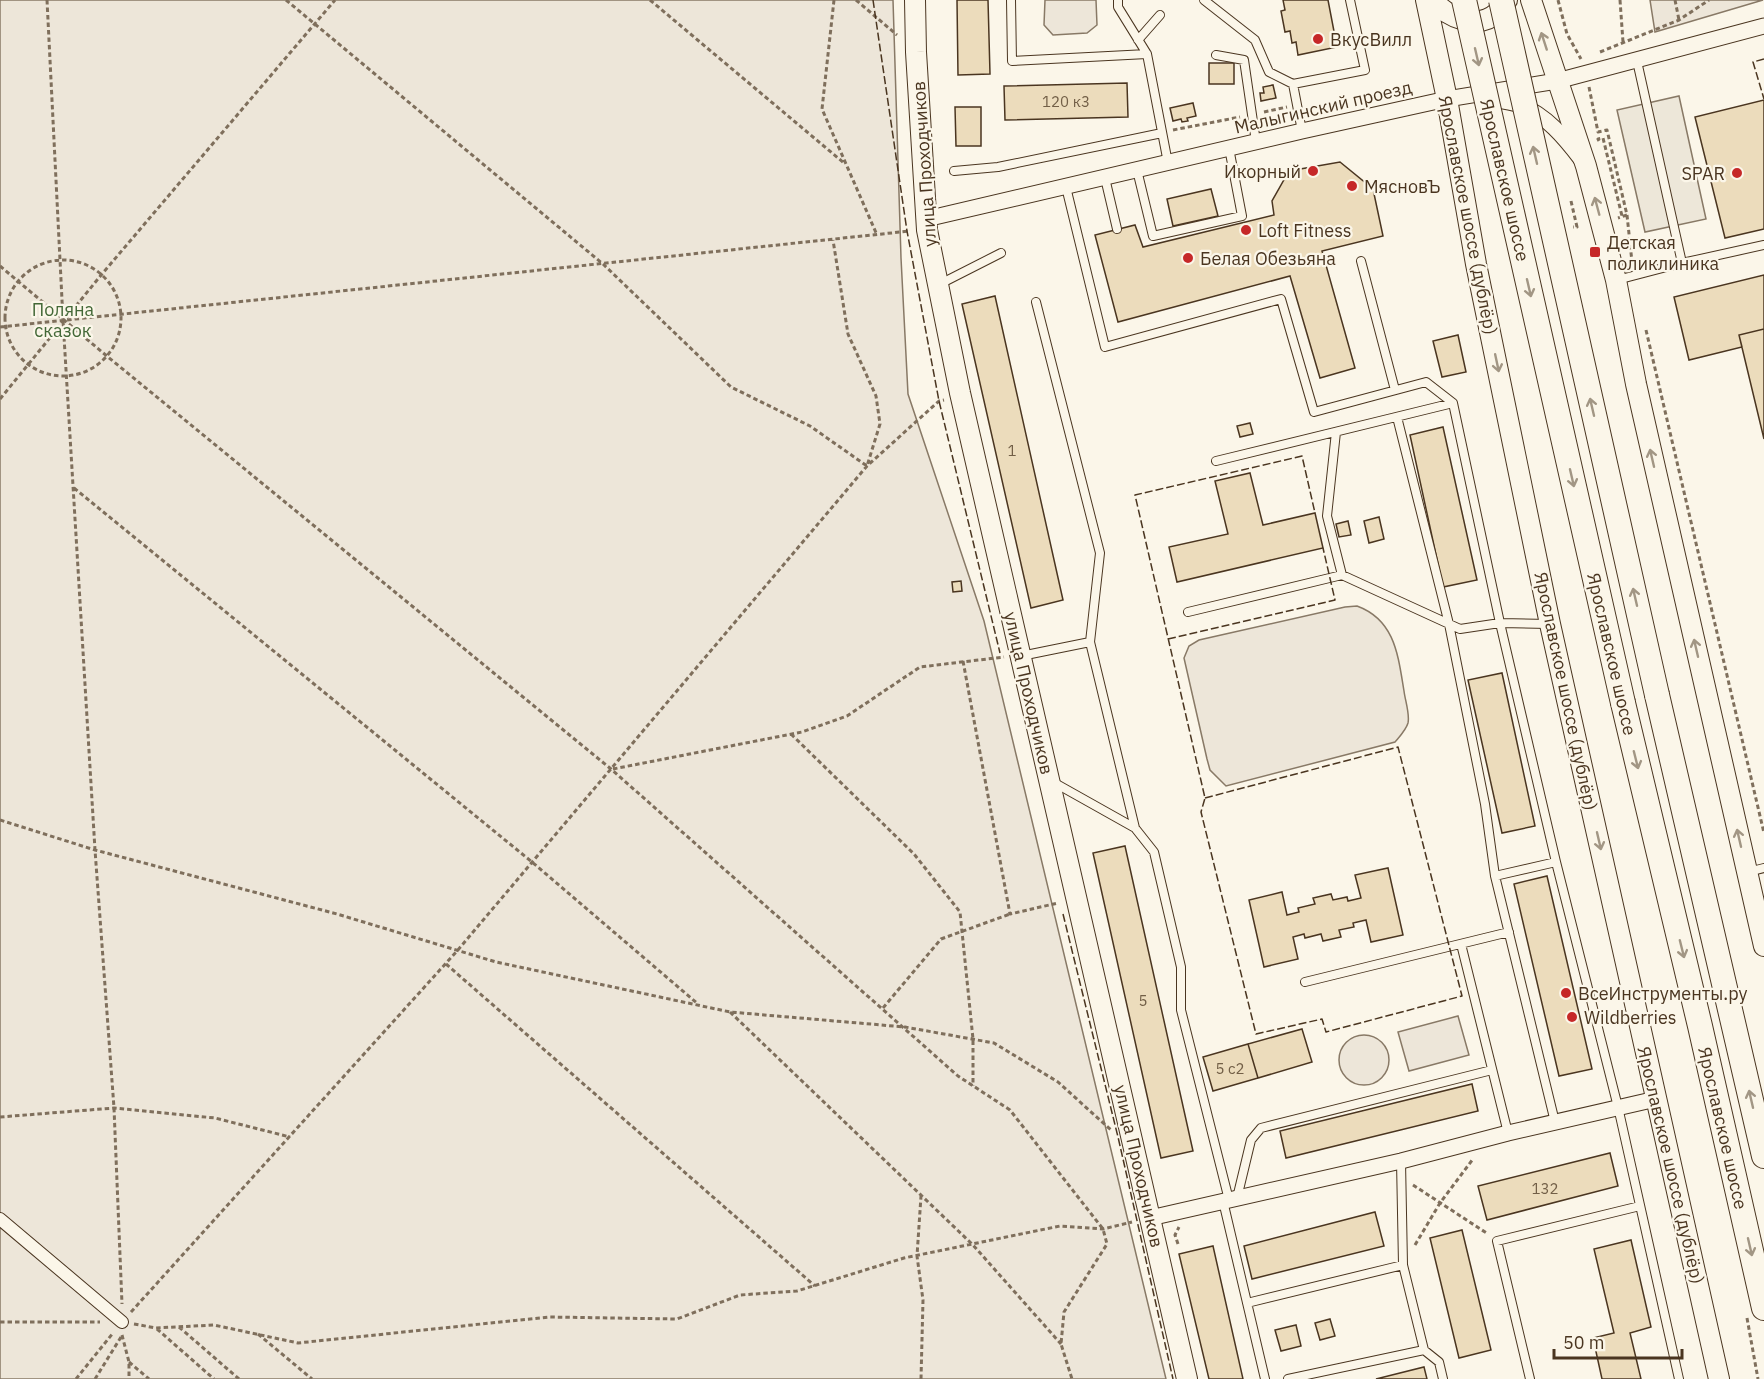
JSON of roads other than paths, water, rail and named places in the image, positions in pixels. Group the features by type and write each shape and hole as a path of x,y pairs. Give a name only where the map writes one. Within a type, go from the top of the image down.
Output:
{"main road":[{"name":"Ярославское шоссе","path":"1464,0 1623,703 1764,1308"},
{"name":"Ярославское шоссе","path":"1501,0 1657,695 1764,1156"}],"street":[{"name":"улица Проходчиков","path":"915,0 926,225 937,286 1134,1148 1144,1219 1187,1379"},
{"name":"Ярославское шоссе (дублёр)","path":"1426,0 1447,99 1476,264 1550,624 1719,1379"},
{"path":"1433,0 1448,13 1463,20 1482,21 1497,13 1507,0"},
{"path":"1531,0 1557,81 1596,166 1624,278 1636,384 1755,870 1764,946"},
{"name":"Малыгинский проезд","path":"926,225 1066,187 1302,130 1447,99 1557,81 1764,26"},
{"path":"1471,96 1520,105 1554,128 1596,166"},
{"path":"1144,1219 1230,1199 1401,1169 1489,1138 1656,1099"},
{"path":"0,1219 122,1322"}],"lane":[{"path":"1011,0 1012,61 1147,54"},
{"path":"1118,0 1118,8 1147,54 1168,163"},
{"path":"1204,0 1255,40 1269,72 1293,84 1365,70 1350,0"},
{"path":"1138,40 1160,15"},
{"path":"1216,55 1244,60 1256,142"},
{"path":"1637,61 1682,263"},
{"path":"1293,84 1302,130"},
{"path":"954,171 998,167 1162,133"},
{"path":"1137,170 1153,237 1242,216 1229,148"},
{"path":"1105,178 1117,229"},
{"path":"1066,187 1105,347 1281,299 1314,412 1426,382 1453,403 1500,623 1556,862 1618,1107 1679,1379"},
{"path":"1624,278 1764,245"},
{"path":"937,286 1001,253"},
{"path":"1361,261 1395,390"},
{"path":"1036,302 1100,553 1090,642 1135,828"},
{"path":"1216,461 1453,403"},
{"path":"1397,417 1449,624 1485,804 1495,876 1555,1122"},
{"path":"1336,432 1327,516 1342,575"},
{"path":"1188,612 1342,575 1460,629 1500,623 1550,624"},
{"path":"1021,656 1090,642"},
{"path":"1049,780 1135,828 1155,852 1181,967 1181,1010 1230,1199 1247,1304 1265,1379"},
{"path":"1495,876 1556,862"},
{"path":"1305,982 1509,932"},
{"path":"1461,944 1508,1133"},
{"path":"1230,1199 1251,1140 1261,1128 1492,1070"},
{"path":"1401,1169 1403,1265 1424,1350 1439,1362 1443,1379"},
{"path":"1530,1379 1497,1240 1640,1206"},
{"path":"1247,1304 1403,1265"},
{"path":"1288,1379 1424,1350"}],"place":[{"name":"ВкусВилл","path":"1318,39"},
{"name":"Икорный","path":"1313,171"},
{"name":"SPAR","path":"1737,173"},
{"name":"МясновЪ","path":"1352,186"},
{"name":"Loft Fitness","path":"1246,230"},
{"name":"Детская поликлиника","path":"1595,252"},
{"name":"Белая Обезьяна","path":"1188,258"},
{"name":"ВсеИнструменты.ру","path":"1566,993"},
{"name":"Wildberries","path":"1572,1017"}],"park label":[{"name":"Поляна сказок","path":"63,319"}]}
